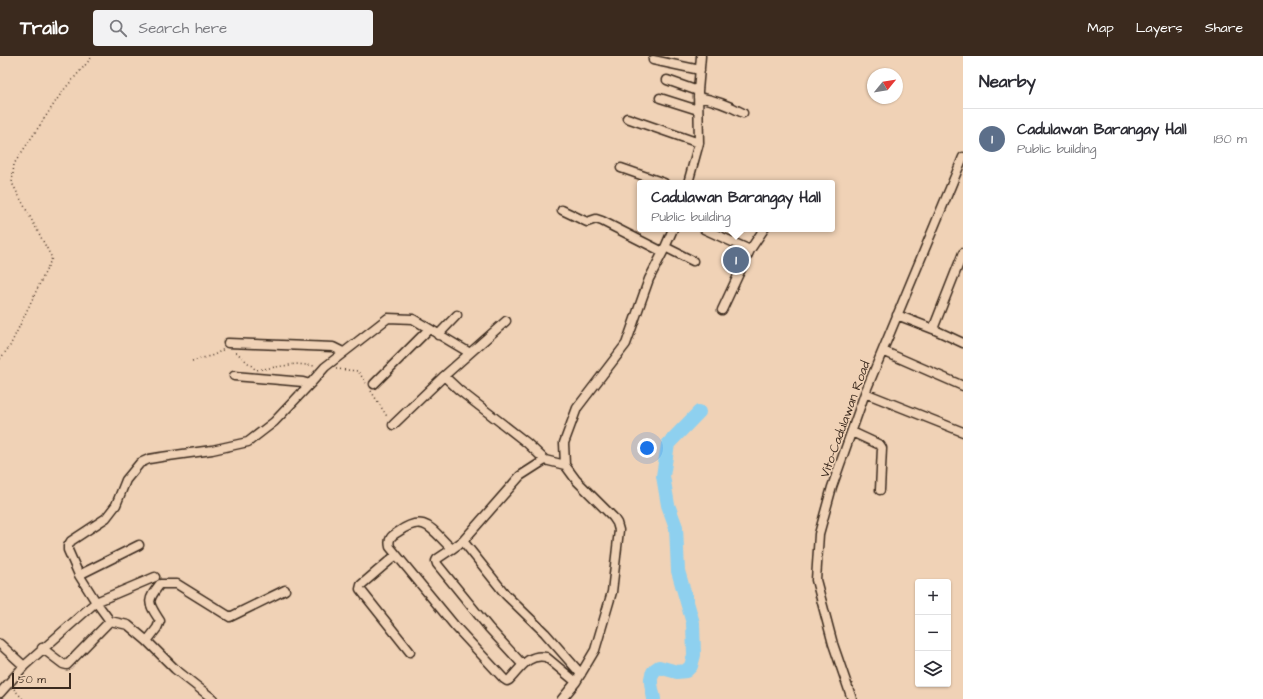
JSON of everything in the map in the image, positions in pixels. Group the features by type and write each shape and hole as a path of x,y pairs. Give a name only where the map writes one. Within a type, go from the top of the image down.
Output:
{"street":[{"path":"689,180 699,143 698,94 701,56"},
{"path":"653,60 700,70"},
{"path":"667,80 698,94 726,104 743,113"},
{"path":"660,98 698,110"},
{"path":"627,118 699,143"},
{"name":"Vito-Cadulawan Road","path":"852,699 833,644 816,580 819,534 832,487 865,393 963,157"},
{"path":"621,168 655,180"},
{"path":"562,210 587,222 596,219 602,221 664,250 693,261"},
{"path":"565,466 564,443 576,408 626,344 649,279 672,232"},
{"path":"711,232 750,250"},
{"path":"722,310 750,250 762,232"},
{"path":"933,329 963,253"},
{"path":"438,335 457,315"},
{"path":"897,315 963,343"},
{"path":"213,699 175,669 147,641 128,625 110,621 79,575 69,555 68,550 70,541 106,518 116,505 126,480 140,463 149,459 212,450 248,442 274,422 324,367 388,318 413,319 470,353"},
{"path":"393,425 444,376 506,321"},
{"path":"370,385 429,329"},
{"path":"229,346 333,347 343,352"},
{"path":"883,351 963,386"},
{"path":"234,376 303,382 310,384"},
{"path":"444,376 459,390 527,443 545,460 565,466 576,480 617,523 619,530 612,592 595,650 576,682 562,699"},
{"path":"865,393 963,432"},
{"path":"852,432 880,445 882,448 880,490"},
{"path":"522,664 489,628 436,561 462,541 520,476 545,460"},
{"path":"452,549 430,526 418,523 403,528 391,536 389,542 390,547 396,555 455,626 504,680 509,680 522,664 532,657 540,656 546,657 576,682"},
{"path":"462,541 506,595 545,632 581,674"},
{"path":"79,575 140,545"},
{"path":"396,555 361,585 360,589 410,652"},
{"path":"0,693 42,648 96,602 155,577"},
{"path":"147,641 157,628 160,621 150,605 150,596 160,584 177,584 230,617 286,590"},
{"path":"42,648 63,664 67,665 110,621"},
{"path":"0,645 24,666"}],"path":[{"path":"0,359 10,346 52,258 12,183 14,164 62,92 93,56"},
{"path":"192,361 214,355 229,346 256,370 296,364 358,371 370,385 393,425"},
{"path":"8,684 23,699"}],"building":[{"path":"735,253 742,256 737,267 729,264"}],"waterway":[{"path":"654,699 651,685 652,673 659,667 677,672 686,671 691,666 694,655 693,623 678,571 676,527 668,505 663,476 668,444 699,412"}],"place":[{"name":"Cadulawan Barangay Hall","path":"736,260"}]}
